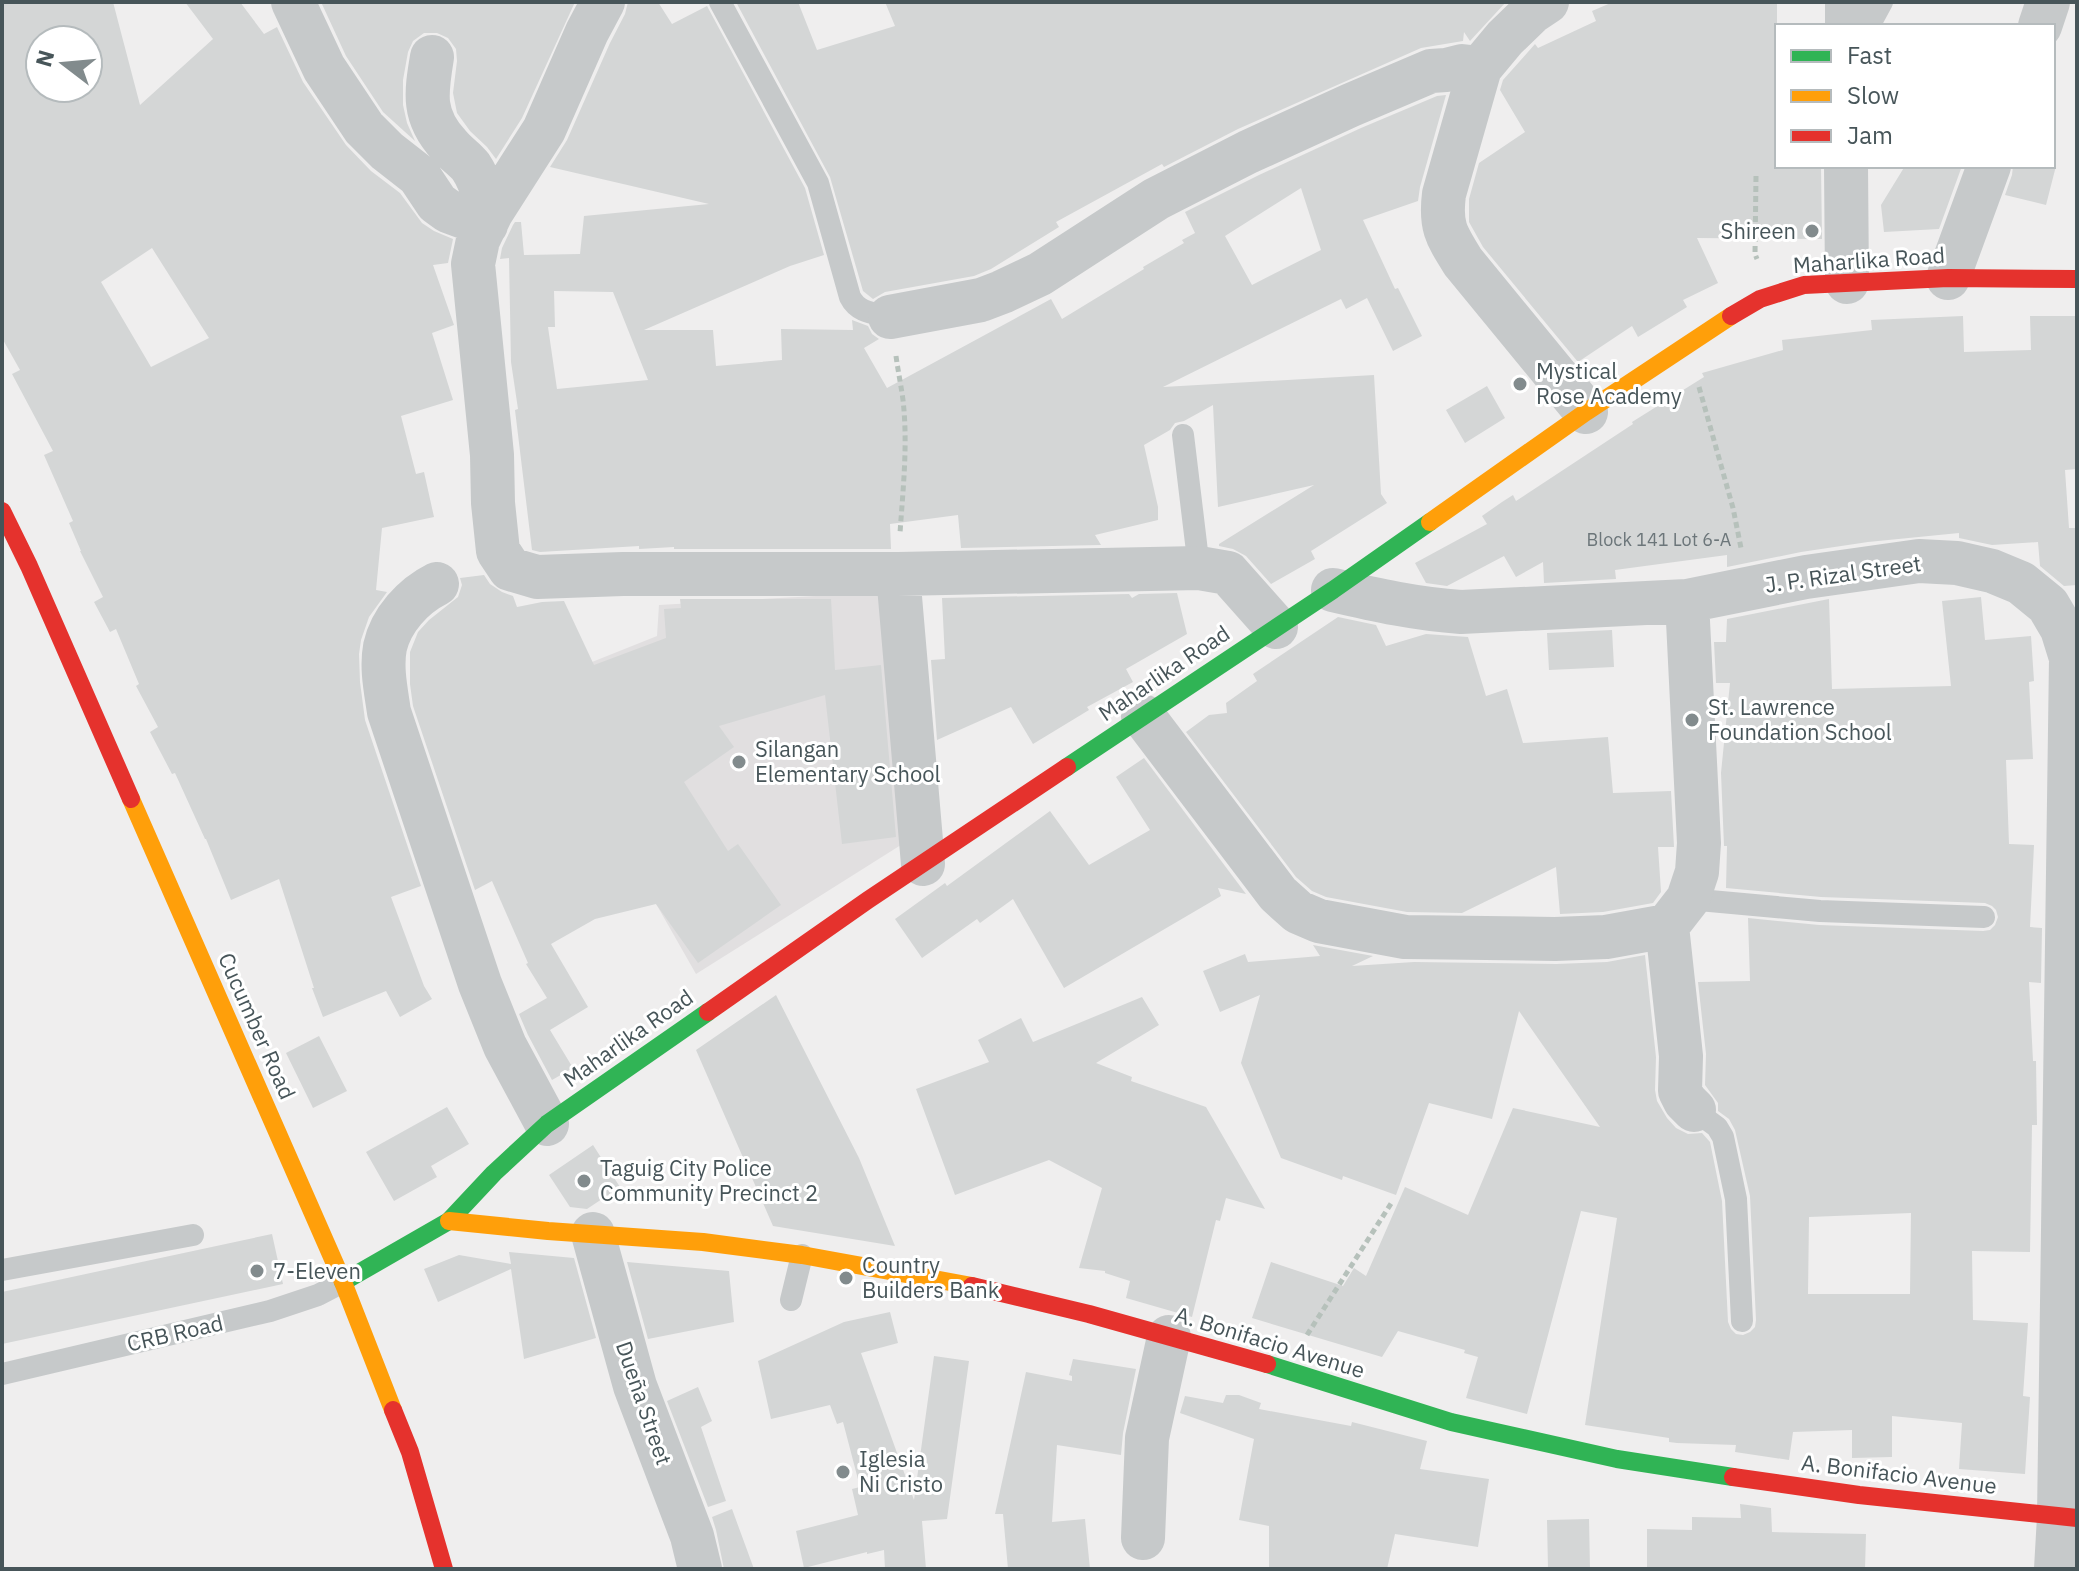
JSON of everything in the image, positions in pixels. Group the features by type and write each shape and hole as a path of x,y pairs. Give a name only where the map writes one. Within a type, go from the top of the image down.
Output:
{"street":[{"path":"293,2 324,68 364,128 419,176 437,203 448,211 489,219"},
{"path":"603,2 544,130 478,240 473,264 498,551 510,569 537,577 1199,568 1228,573 1276,627"},
{"path":"1847,2 1847,24"},
{"path":"2041,24 2048,2"},
{"path":"1535,5 1480,68 1444,194 1442,213 1446,236 1463,262 1586,412"},
{"path":"432,57 427,107 437,130 472,168 489,219"},
{"path":"890,317 981,300 1002,292 1040,274 1156,199 1261,146 1431,71 1462,66 1480,68"},
{"path":"1846,168 1847,282"},
{"path":"1948,278 1988,168"},
{"name":"Maharlika Road","path":"343,1282 449,1221 494,1173 547,1124 868,900 1333,590 1586,412 1734,314 1770,295 1804,285 1948,278 2077,279"},
{"name":"Cucumber Road","path":"2,511 29,566 343,1282 410,1452 444,1569"},
{"name":"J. P. Rizal Street","path":"1333,590 1414,608 1461,612 1687,601 1806,577 1919,561 1957,563 1992,571 2021,583 2048,605 2062,629 2071,658 2068,1518 2056,1569"},
{"path":"898,574 923,864"},
{"path":"437,584 422,592 397,619 385,647 384,676 389,712 480,984 505,1046 547,1124"},
{"path":"1687,601 1699,843 1697,872 1678,912 1680,1091 1694,1110"},
{"path":"1143,716 1278,894 1298,912 1319,921 1405,937 1606,937 1678,912"},
{"name":"A. Bonifacio Avenue","path":"449,1221 703,1242 947,1280 1089,1314 1451,1422 1617,1459 1859,1495 2068,1518"},
{"name":"Dueña Street","path":"593,1234 635,1386 692,1536 700,1569"},
{"path":"1143,1538 1147,1438 1169,1337"}],"lane":[{"path":"720,2 818,183 854,305 861,310 890,317"},
{"path":"1870,24 1882,2"},
{"path":"1183,435 1199,568"},
{"path":"1678,912 1820,911 1984,917"},
{"path":"1694,1110 1717,1127 1723,1137 1736,1199 1742,1321"},
{"path":"2,1270 193,1235"},
{"path":"791,1300 802,1255"},
{"name":"CRB Road","path":"2,1374 270,1311 318,1295 343,1282"}],"path":[{"path":"1756,176 1755,254 1770,295"},
{"path":"890,317 903,401 905,461 898,574"},
{"path":"1683,348 1697,381 1733,508 1749,588"},
{"path":"1285,1370 1392,1202"}],"shaded area":[{"name":"Silangan Elementary School","path":"886,592 912,838 696,974 532,686 657,636 659,605"}],"building":[{"path":"2,2 113,2 140,105 213,39 185,2 240,2 264,34 277,27 303,82 346,145 371,171 400,193 422,223 453,239 448,263 433,265 454,325 432,333 453,400 401,416 416,474 424,472 434,517 382,528 376,590 387,592 369,617 359,654 365,720 421,886 391,897 424,986 432,999 400,1017 386,991 323,1017 279,879 231,900 175,773 172,774 150,732 158,727 136,686 139,684 116,629 110,632 94,602 103,597 80,551 69,523 73,521 44,455 53,451 12,374 20,370 2,338","holes":["152,248 209,338 151,367 101,282"]},
{"path":"321,2 575,2 522,118 496,159 457,113 453,93 456,49 448,38 437,33 424,33 413,41 408,52 403,105 415,141 383,112 346,56"},
{"path":"628,2 658,2 672,24 707,6 805,188 824,255 790,266 644,330 713,330 716,366 782,360 781,329 853,330 852,320 868,326 879,339 864,348 887,388 1051,299 1062,319 1184,243 1182,240 1195,233 1185,212 1361,128 1446,95 1418,201 1363,220 1395,289 1398,288 1422,336 1393,351 1367,298 1346,309 1341,299 1163,387 1374,375 1381,494 1387,503 1311,551 1315,559 1271,584 1246,556 1219,544 1314,485 1218,507 1213,405 1175,423 1170,430 1144,445 1158,520 1095,535 1101,545 961,548 958,515 890,524 891,549 639,549 639,546 532,550 511,362 509,258 500,259 513,225 521,222 524,255 580,254 584,216 709,204 550,167 567,140","holes":["1301,188 1321,250 1252,285 1225,236","554,291 613,292 648,380 557,389 548,327 555,327"]},
{"path":"736,2 798,2 817,50 895,26 885,2 1506,2 1470,41 1464,32 1463,41 1421,48 1238,129 1164,167 1162,164 1056,222 1059,227 991,269 974,276 885,292 873,299 863,291 830,177"},
{"path":"1613,2 1777,2 1775,168 1821,168 1822,239 1697,238 1718,283 1683,300 1687,307 1638,337 1632,326 1578,362 1483,247 1469,222 1469,199 1479,163 1525,132 1500,90 1503,80 1535,44 1538,48 1596,21 1592,11"},
{"path":"2056,166 2046,205 2005,195 2013,168"},
{"path":"1904,168 1961,168 1939,229 1884,232 1881,205"},
{"path":"1963,316 1964,352 2031,350 2030,316 2077,316 2077,469 2065,470 2069,528 2077,528 2077,585 2064,586 2040,566 2038,542 1992,545 1959,538 1959,533 1868,542 1727,567 1727,555 1615,570 1616,579 1544,583 1543,562 1516,577 1504,556 1447,586 1426,583 1415,563 1487,524 1482,516 1513,495 1516,501 1704,377 1702,373 1783,350 1782,340 1872,330 1871,320"},
{"path":"1487,386 1505,418 1465,443 1446,410"},
{"path":"484,575 490,584 513,596 517,607 564,601 594,665 666,638 664,609 681,608 680,599 831,599 835,670 881,665 896,837 842,844 825,695 719,726 734,747 684,782 728,851 738,844 781,905 698,963 656,904 595,919 551,944 588,1007 550,1030 573,1068 552,1080 519,1014 547,998 526,964 492,881 475,890 413,706 410,684 410,652 418,632 458,597 462,585 460,578"},
{"path":"1177,593 1187,634 1126,669 1133,682 1087,707 1089,710 1033,744 1011,707 937,740 931,660 945,659 942,598 1129,594 1132,598 1139,594"},
{"path":"1981,597 1985,640 2031,636 2034,681 2029,682 2033,759 2006,760 2009,844 2034,845 2030,927 2042,928 2041,983 2029,982 2033,1061 2036,1061 2037,1125 2032,1125 2030,1252 1972,1251 1973,1320 2028,1323 2023,1396 2030,1397 2025,1474 1959,1469 1962,1423 1892,1416 1892,1457 1852,1458 1852,1430 1793,1432 1789,1460 1735,1452 1736,1445 1669,1442 1669,1438 1585,1425 1617,1218 1581,1211 1527,1414 1466,1398 1478,1357 1464,1353 1465,1350 1398,1331 1382,1357 1252,1318 1271,1262 1343,1286 1354,1268 1366,1276 1405,1187 1468,1215 1513,1108 1600,1127 1519,1011 1492,1119 1429,1103 1396,1195 1281,1158 1241,1063 1260,995 1220,1012 1203,971 1245,954 1248,962 1320,956 1313,945 1373,956 1352,966 1414,962 1556,964 1607,962 1645,955 1656,1057 1657,1101 1676,1128 1688,1134 1702,1133 1710,1142 1722,1201 1728,1322 1736,1334 1743,1335 1755,1327 1750,1196 1735,1130 1729,1119 1718,1111 1718,1103 1705,1085 1706,1054 1698,982 1750,981 1748,918 1819,925 1983,931 1990,930 1998,917 1996,910 1985,903 1821,897 1726,888 1727,846 1724,846 1721,773 1730,683 1716,683 1714,642 1726,642 1727,619 1829,599 1832,689 1951,686 1942,601","holes":["1911,1213 1910,1294 1808,1294 1809,1217"]},
{"path":"1338,617 1376,625 1386,646 1426,634 1468,637 1486,696 1507,689 1523,743 1608,737 1613,793 1671,791 1674,847 1658,847 1661,892 1653,903 1603,912 1560,914 1556,867 1462,913 1407,912 1326,897 1312,891 1296,877 1186,732 1209,715 1227,713 1226,703 1257,681 1253,674"},
{"path":"1612,630 1614,667 1549,670 1547,633"},
{"path":"1144,758 1246,894 1218,888 1221,896 1064,988 1013,899 980,923 977,919 922,958 895,919 945,883 947,886 1050,811 1089,865 1150,830 1116,777"},
{"path":"776,995 859,1158 895,1246 773,1226 696,1050"},
{"path":"1142,997 1159,1025 1096,1063 1132,1077 1131,1081 1206,1107 1265,1209 1226,1198 1220,1221 1216,1220 1192,1317 1126,1298 1130,1281 1105,1271 1079,1268 1102,1188 1049,1160 955,1195 916,1089 989,1062 978,1040 1021,1018 1033,1042"},
{"path":"319,1036 347,1091 313,1108 286,1053"},
{"path":"447,1107 469,1144 431,1166 437,1177 394,1201 366,1152"},
{"name":"Taguig City Police Community Precinct 2","path":"593,1145 620,1187 587,1209 570,1207 549,1175"},
{"path":"272,1234 283,1284 2,1344 2,1292"},
{"path":"509,1252 574,1258 596,1338 524,1359 511,1269 438,1302 424,1269 459,1255 511,1264"},
{"path":"627,1262 729,1271 734,1322 648,1339"},
{"path":"890,1312 898,1343 861,1353 914,1500 934,1356 969,1361 947,1519 922,1521 926,1569 885,1569 884,1550 804,1568 796,1531 858,1515 852,1489 860,1487 843,1422 837,1424 830,1405 771,1419 758,1361 844,1322"},
{"path":"1073,1359 1136,1369 1121,1455 1057,1445 1052,1522 1085,1519 1090,1569 1008,1569 1003,1514 995,1514 1026,1372 1072,1381 1069,1375"},
{"path":"698,1387 712,1421 701,1427 726,1501 708,1507 667,1401"},
{"path":"1226,1395 1239,1395 1261,1403 1259,1409 1351,1426 1352,1422 1427,1441 1420,1469 1489,1479 1478,1547 1395,1534 1387,1569 1269,1569 1269,1526 1239,1520 1254,1439 1180,1413 1185,1396 1223,1403"},
{"path":"1740,1504 1771,1508 1772,1532 1866,1534 1865,1569 1647,1569 1647,1529 1692,1530 1692,1517 1741,1518"},
{"path":"732,1509 754,1569 724,1569 712,1517"},
{"path":"1589,1519 1590,1569 1548,1569 1547,1520"}],"traffic: fast":[{"path":"1067,767 1430,522"},
{"path":"343,1282 449,1221 494,1173 547,1124 708,1012"},
{"path":"1267,1364 1451,1422 1617,1459 1733,1477"}],"traffic: slow":[{"path":"1430,522 1586,412 1731,316"},
{"path":"131,799 343,1282 393,1410"},
{"path":"449,1221 703,1242 802,1255 972,1286"}],"traffic: jam":[{"path":"1731,316 1760,299 1804,285 1948,278 2077,279"},
{"path":"2,511 131,799"},
{"path":"708,1012 1067,767"},
{"path":"972,1286 1089,1314 1267,1364"},
{"path":"393,1410 410,1452 444,1569"},
{"path":"1733,1477 1859,1495 2077,1518"}],"place":[{"name":"Shireen","path":"1812,231"},
{"name":"Mystical Rose Academy","path":"1520,384"},
{"name":"St. Lawrence Foundation School","path":"1692,720"},
{"name":"Silangan Elementary School","path":"739,762"},
{"name":"Taguig City Police Community Precinct 2","path":"584,1181"},
{"name":"7-Eleven","path":"257,1271"},
{"name":"Country Builders Bank","path":"846,1278"},
{"name":"Iglesia Ni Cristo","path":"843,1472"}]}
